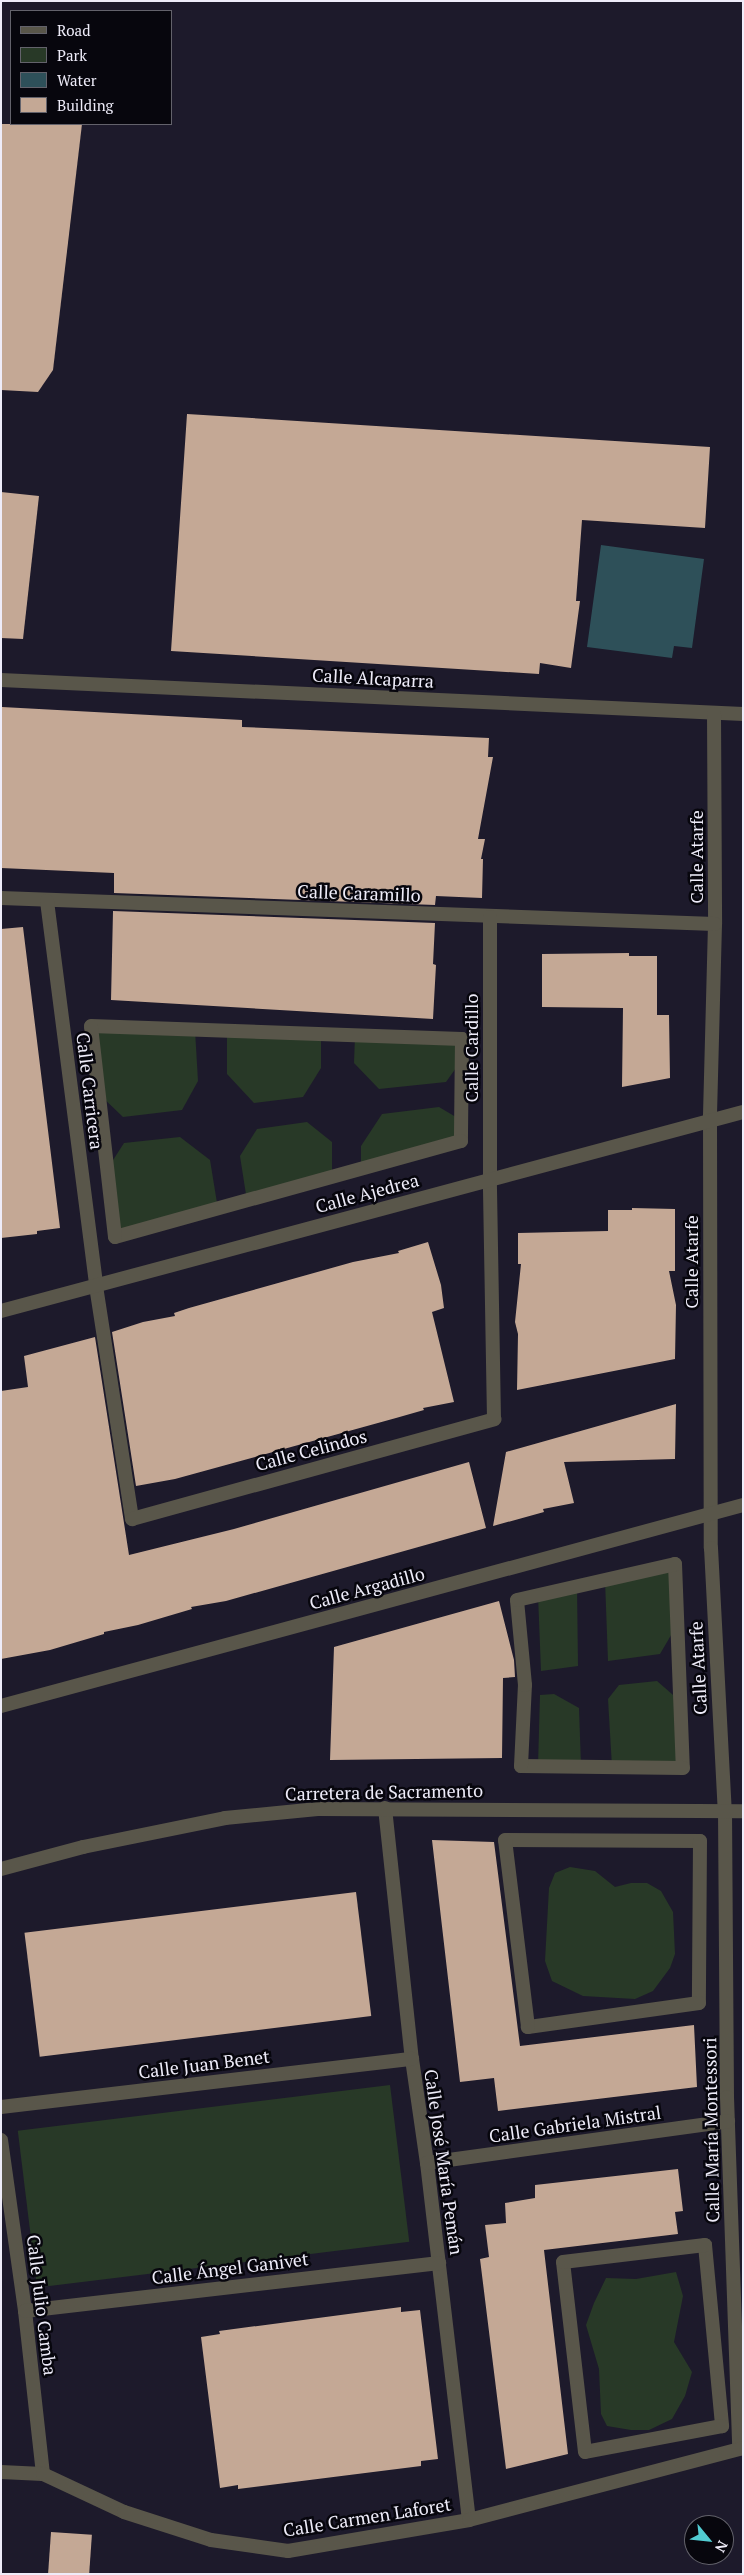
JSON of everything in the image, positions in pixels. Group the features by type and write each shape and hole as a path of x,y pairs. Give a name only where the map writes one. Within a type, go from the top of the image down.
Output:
{"street":[{"name":"Calle Alcaparra","path":"1,680 743,714"},
{"name":"Calle Atarfe","path":"714,714 714,924 710,1120 711,1514 725,1810"},
{"name":"Calle Caramillo","path":"1,898 714,924"},
{"name":"Calle Carricera","path":"47,901 96,1286"},
{"name":"Calle Cardillo","path":"490,917 490,1179"},
{"path":"91,1026 462,1040 460,1141 115,1237 91,1026"},
{"name":"Calle Ajedrea","path":"1,1311 743,1112"},
{"name":"Calle Celindos","path":"96,1286 132,1519 494,1419 490,1179"},
{"name":"Calle Argadillo","path":"1,1706 743,1505"},
{"path":"675,1564 683,1768 521,1766 525,1685 517,1600 675,1564"},
{"name":"Calle José María Pemán","path":"385,1808 412,2059 427,2163 469,2520"},
{"name":"Carretera de Sacramento","path":"1,1870 83,1846 225,1818 318,1809 743,1811"},
{"name":"Calle María Montessori","path":"725,1810 728,2121 741,2448"},
{"path":"505,1840 700,1841 699,2003 528,2027 505,1840"},
{"name":"Calle Juan Benet","path":"1,2107 412,2059"},
{"name":"Calle Gabriela Mistral","path":"427,2163 728,2121"},
{"name":"Calle Julio Camba","path":"1,2140 6,2208 25,2311 43,2474"},
{"path":"704,2245 722,2426 585,2452 563,2262 704,2245"},
{"name":"Calle Ángel Ganivet","path":"25,2311 439,2263"},
{"name":"Calle Carmen Laforet","path":"1,2472 43,2474 124,2512 212,2540 288,2552 469,2520 741,2448"}],"green space":[{"path":"91,1026 195,1030 198,1081 182,1110 123,1117 99,1094"},
{"path":"227,1031 321,1034 321,1068 303,1097 254,1103 227,1074"},
{"path":"355,1036 462,1039 461,1061 446,1082 379,1089 354,1063"},
{"path":"439,1107 461,1120 461,1141 361,1169 361,1146 382,1114"},
{"path":"307,1122 332,1142 332,1177 247,1201 240,1156 257,1129"},
{"path":"180,1137 210,1160 218,1209 115,1237 108,1168 124,1143"},
{"path":"675,1564 677,1625 660,1654 608,1661 605,1580"},
{"path":"577,1586 578,1666 541,1671 538,1595"},
{"path":"657,1681 680,1701 683,1768 612,1767 608,1699 619,1685"},
{"path":"554,1694 579,1708 581,1766 538,1766 540,1695"},
{"path":"570,1867 595,1871 615,1887 631,1883 647,1883 661,1891 673,1912 675,1954 670,1968 653,1991 635,1999 583,1996 552,1981 545,1961 549,1888 555,1873"},
{"path":"390,2085 409,2242 37,2288 18,2131"},
{"path":"676,2272 683,2296 674,2342 692,2372 685,2396 672,2419 649,2430 631,2430 607,2426 601,2414 599,2369 586,2325 594,2303 606,2278 636,2279"}],"water":[{"path":"601,545 704,559 692,648 674,646 672,658 587,647"}],"building":[{"path":"1,124 82,125 53,370 38,392 1,390"},
{"path":"187,414 710,447 705,528 582,520 576,601 580,601 571,668 540,663 539,674 171,651"},
{"path":"1,492 39,496 23,639 1,638"},
{"path":"2,707 242,720 242,727 489,738 488,757 493,757 478,839 485,839 481,859 483,859 482,898 436,896 435,905 114,893 114,873 1,868"},
{"path":"113,911 435,923 433,964 436,965 433,1019 111,1000"},
{"path":"23,927 60,1228 37,1231 37,1234 1,1238 1,929"},
{"path":"629,953 629,956 657,956 657,1015 669,1015 670,1078 622,1087 623,1008 542,1007 542,954"},
{"path":"632,1208 675,1209 675,1271 669,1271 676,1305 675,1359 517,1390 518,1334 515,1322 521,1264 518,1264 518,1233 608,1231 608,1210 632,1210"},
{"path":"428,1242 441,1285 444,1308 432,1312 454,1402 423,1408 424,1410 175,1479 136,1486 112,1332 143,1322 175,1316 174,1313 189,1308 353,1262 399,1253 398,1251"},
{"path":"95,1337 129,1555 234,1529 469,1462 486,1528 226,1601 191,1607 192,1609 138,1625 104,1632 104,1634 50,1650 1,1659 1,1391 28,1387 24,1356"},
{"path":"676,1404 675,1459 564,1462 574,1503 543,1509 544,1512 493,1526 506,1452"},
{"path":"499,1601 514,1660 515,1677 503,1678 502,1758 330,1760 334,1647"},
{"path":"432,1840 494,1842 520,2046 694,2025 697,2087 498,2111 494,2078 460,2082"},
{"path":"356,1892 371,2016 40,2057 24,1933"},
{"path":"678,2169 683,2211 675,2212 678,2234 544,2250 568,2454 506,2469 480,2259 489,2257 485,2225 506,2223 505,2203 535,2198 535,2185"},
{"path":"401,2307 401,2312 420,2310 438,2459 421,2461 421,2466 238,2489 238,2485 220,2488 201,2337 220,2334 219,2331"},
{"path":"51,2532 92,2535 89,2574 48,2574"}]}
